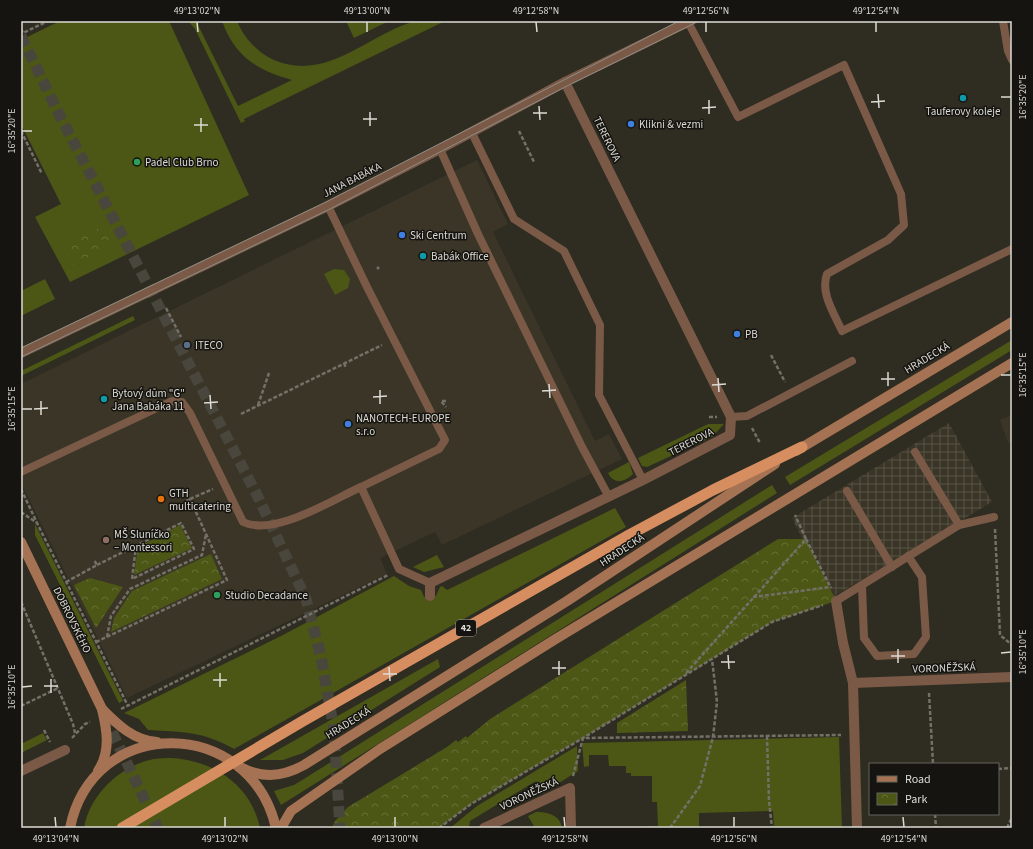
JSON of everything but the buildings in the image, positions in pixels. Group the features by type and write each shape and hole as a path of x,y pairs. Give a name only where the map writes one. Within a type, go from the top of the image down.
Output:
{"highway":[{"name":"42","path":"122,828 303,721 629,535 713,490 802,447"}],"main road":[{"name":"HRADECKÁ","path":"240,767 256,775 268,776 285,774 304,765 567,601 802,447 1012,322"},
{"path":"281,828 291,811 380,749 561,636 1012,363"},
{"name":"DOBROVSKÉHO","path":"21,542 102,709 107,734 107,745 101,767 91,782"},
{"name":"DOBROVSKÉHO","path":"102,709 121,728 130,734 150,741 165,742"},
{"path":"70,828 75,809 91,782 104,768 125,754 138,748 165,742 177,742 202,746 216,752 240,767 252,778 263,795 276,828"}],"street":[{"name":"JANA BABÁKA","path":"21,352 328,206 472,133 566,82 689,22"},
{"name":"TEREROVA","path":"430,583 609,497 730,435 731,418 566,82"},
{"path":"430,583 430,596"},
{"path":"836,601 843,643 853,683 857,828"},
{"name":"VORONĚŽSKÁ","path":"853,683 1012,677"},
{"path":"21,771 65,750"},
{"name":"VORONĚŽSKÁ","path":"484,828 570,788 571,828"}],"lane":[{"path":"1003,21 1008,51 1012,60"},
{"path":"689,22 738,117 844,65 901,194 904,225 888,240 827,274 824,283 825,293 842,331 1012,249"},
{"path":"472,133 514,219 564,251 600,325 599,395 643,480"},
{"path":"440,149 478,234 582,447 609,497"},
{"path":"21,472 172,401 182,402 190,413 243,522 259,526 282,524 439,449 445,440 367,287 328,206"},
{"path":"731,418 747,416 852,362"},
{"path":"915,452 960,525"},
{"path":"361,487 399,569 430,583"},
{"path":"848,491 892,567"},
{"path":"836,601 960,525 994,517"},
{"path":"862,586 864,638 877,656 914,654 926,637 922,577 908,556"}],"path":[{"path":"21,29 23,33 42,22 48,21"},
{"path":"21,130 42,174"},
{"path":"519,131 534,162"},
{"path":"166,308 180,337"},
{"path":"241,414 382,344 385,351"},
{"path":"771,355 790,393"},
{"path":"344,363 346,368"},
{"path":"258,405 269,373"},
{"path":"446,401 441,401 446,407"},
{"path":"750,424 760,443"},
{"path":"185,502 224,484"},
{"path":"21,489 128,706 399,569"},
{"path":"96,642 131,629 227,580 190,499"},
{"path":"21,512 37,523"},
{"path":"752,597 831,587 795,515"},
{"path":"994,517 1000,635 1012,645"},
{"path":"66,582 97,565 181,523 194,549 132,579 136,546"},
{"path":"107,637 111,616 130,589 202,555 206,534"},
{"path":"684,675 752,597 806,539"},
{"path":"94,560 97,565"},
{"path":"439,828 471,804 583,738 772,622 836,601"},
{"path":"21,602 73,724 75,734"},
{"path":"670,828 700,786 713,737 718,702 712,659"},
{"path":"928,681 933,763"},
{"path":"21,706 58,688"},
{"path":"44,730 50,743"},
{"path":"583,738 854,735"},
{"path":"768,736 768,801 772,828"},
{"path":"570,788 583,738"},
{"path":"999,769 1012,768"},
{"path":"935,815 936,828"},
{"path":"1007,828 1012,817"}],"shaded area":[{"name":"Babák Office","path":"477,160 508,224 493,232 595,441 609,434 622,459 442,545 435,532 380,558 387,574 127,698 21,483 21,384"},
{"path":"1012,415 1012,443 1008,443 1000,420"},
{"path":"949,423 992,502 831,598 792,518"}],"green space":[{"path":"424,20 445,21 244,119 245,121 241,123 195,29 188,21 198,21 199,27 238,106 292,80 268,72 249,60 234,44 222,21 237,21 247,39 262,53 274,60 293,65 311,65 328,62 345,55 395,29 412,22"},
{"name":"Padel Club Brno","path":"60,21 169,21 249,195 70,282 35,217 61,204 21,124 21,40"},
{"path":"346,21 389,21 354,38"},
{"path":"108,223 118,242 72,265 63,246"},
{"path":"334,269 344,270 350,279 348,288 335,295 324,274"},
{"path":"45,279 55,299 21,316 21,291"},
{"path":"133,316 135,320 21,376 21,371"},
{"path":"1012,340 1012,350 790,485 785,477"},
{"path":"708,424 724,424 712,437 647,467 642,466 638,458"},
{"path":"629,462 633,474 630,477 616,481 610,477 608,473"},
{"path":"772,485 777,493 281,805 274,791 294,785"},
{"path":"615,508 626,527 234,749 223,743 202,736 182,732 148,730 139,719 124,713 281,636 394,576 409,586 421,590 424,597 436,596 440,587 442,586 447,590"},
{"path":"35,524 123,701 119,703 35,535"},
{"path":"180,525 192,548 134,575 138,547"},
{"path":"778,539 806,539 836,601 772,622 583,738 471,804 439,828 332,828 335,821 348,807 447,747 456,740 458,742 466,736 467,738 490,719"},
{"path":"211,554 222,579 111,632 114,618 132,591"},
{"path":"437,555 444,567 424,572 413,567"},
{"path":"90,578 123,587 96,628 74,585"},
{"path":"438,659 440,667 303,753 283,760 260,760"},
{"path":"686,680 688,731 617,733 617,723"},
{"path":"43,733 47,740 21,753 21,744"},
{"path":"839,737 842,828 774,828 773,811 699,813 699,828 601,828 658,826 657,802 652,802 652,776 631,776 631,773 626,773 626,766 609,766 608,755 589,755 589,766 584,767 582,743"},
{"path":"577,746 578,771 543,793 536,781 470,821 469,828 450,828 477,806"},
{"path":"172,758 202,764 216,770 228,778 248,799 260,828 84,828 92,804 108,783 130,768 142,762"},
{"path":"536,812 553,815 559,820 562,828 535,828 528,816"}],"tunnel":[{"path":"21,36 59,114 258,497 306,599 321,657 334,729 340,828"},
{"path":"105,717 158,828"}],"tram line":[{"path":"21,348 326,202 679,21"},
{"path":"21,357 330,209 567,86 699,21"}],"place":[{"name":"Tauferovy koleje","path":"963,98"},
{"name":"Klikni & vezmi","path":"631,124"},
{"name":"Padel Club Brno","path":"137,162"},
{"name":"Ski Centrum","path":"402,235"},
{"name":"Babák Office","path":"423,256"},
{"name":"PB","path":"737,334"},
{"name":"ITECO","path":"187,345"},
{"name":"Bytový dům \"G\" Jana Babáka 11","path":"104,399"},
{"name":"NANOTECH-EUROPE s.r.o","path":"348,424"},
{"name":"GTH multicatering","path":"161,499"},
{"name":"MŠ Sluníčko – Montessori","path":"106,540"},
{"name":"Studio Decadance","path":"217,595"}]}
